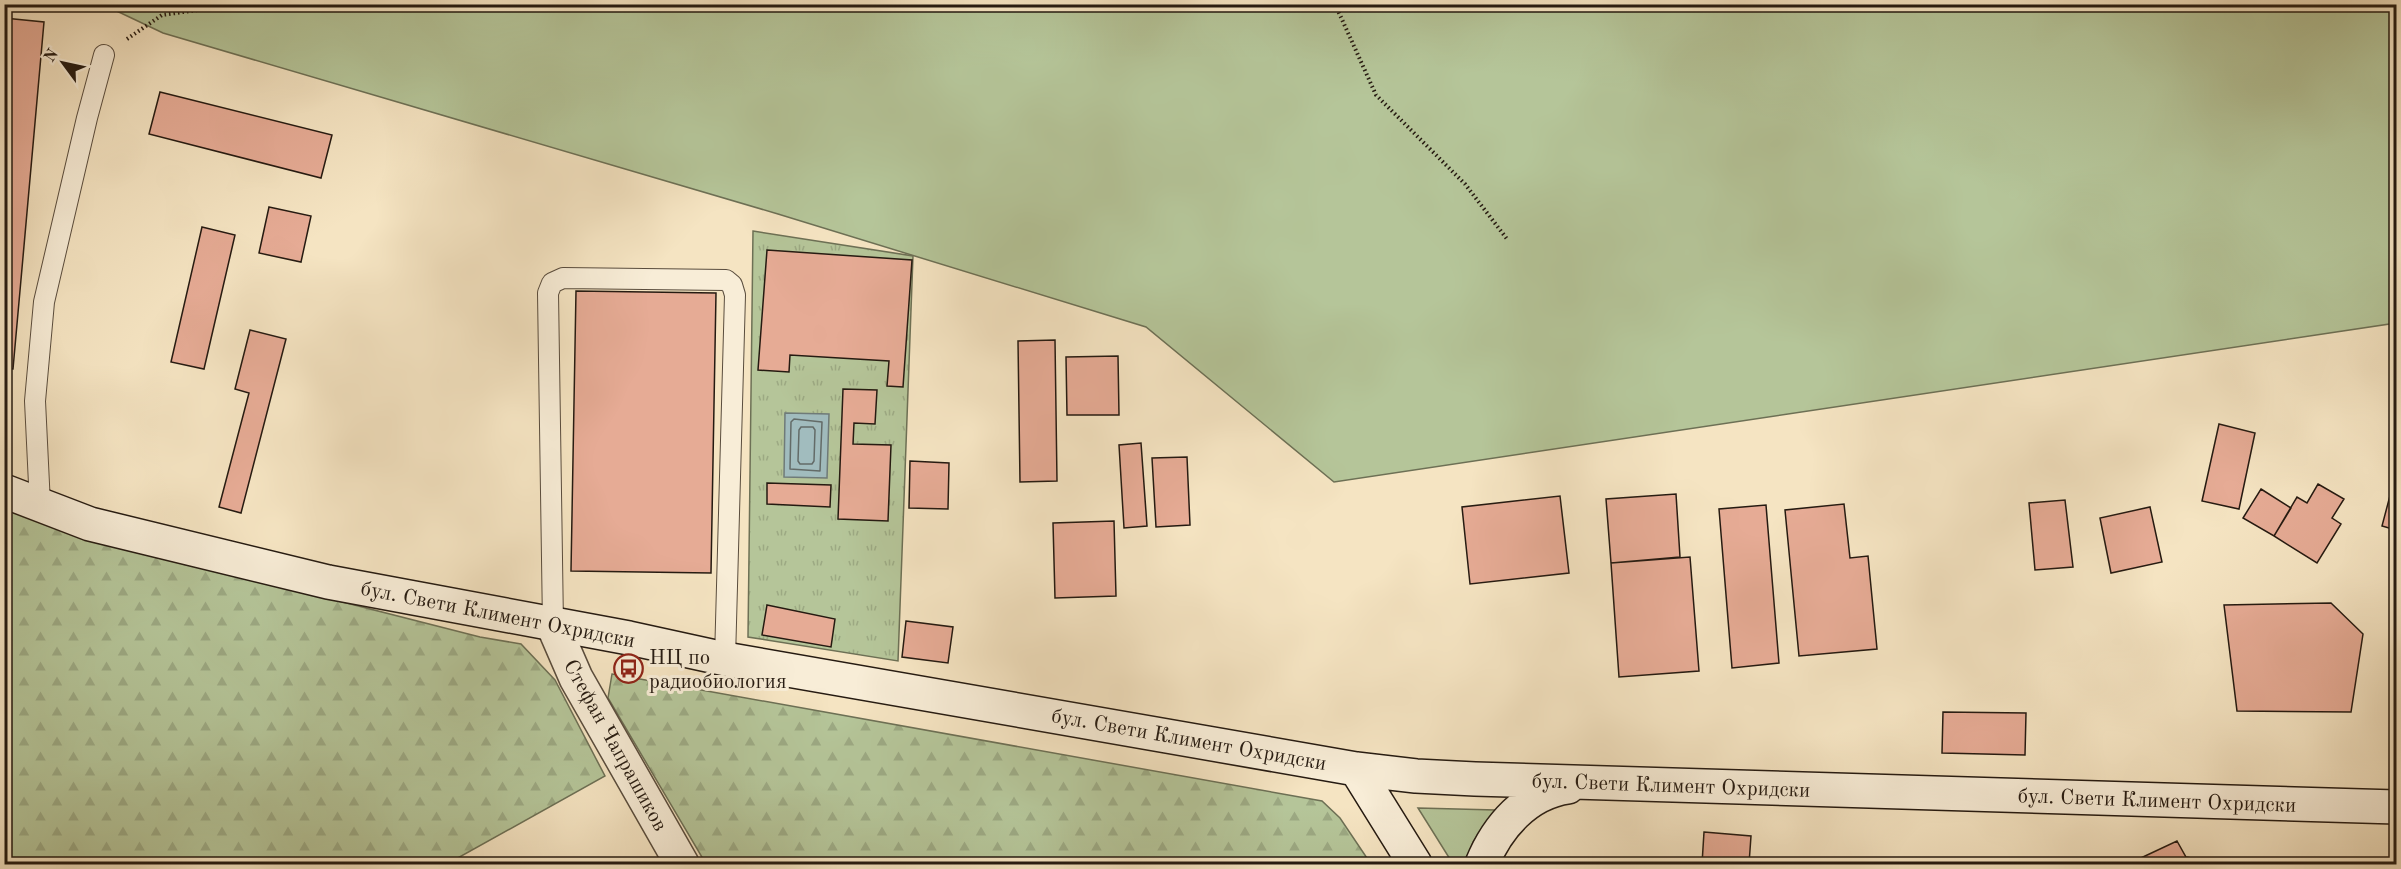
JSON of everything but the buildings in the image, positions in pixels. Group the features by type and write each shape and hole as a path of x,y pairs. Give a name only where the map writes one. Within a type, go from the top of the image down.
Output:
{"main road":[{"name":"бул. Свети Климент Охридски","path":"4,490 90,524 327,582 629,638 725,659 1356,769 1416,777 2397,807"},
{"name":"Стефан Чапрашиков","path":"553,625 576,678 682,864"},
{"path":"1356,769 1415,864"},
{"path":"1482,864 1497,835 1509,819 1527,804 1562,788 1605,782"}],"lane":[{"path":"40,505 35,401 44,302 104,55"},
{"path":"553,625 548,293 552,283 562,278 726,280 732,285 735,295 725,659"}],"path":[{"path":"104,55 162,15 240,4"},
{"path":"1335,4 1376,95 1465,184 1507,239"}],"green space":[{"path":"104,5 2396,5 2396,323 1334,482 1146,327 778,214 163,33"},
{"path":"753,231 913,256 898,661 748,637"},
{"path":"4,504 84,536 480,637 521,644 555,680 605,776 447,864 5,864"},
{"path":"612,674 1322,801 1340,818 1371,864 706,864 608,698"},
{"path":"1418,808 1495,810 1473,842 1465,864 1453,864"}],"water":[{"path":"785,413 829,414 827,478 784,477"}],"place":[{"name":"НЦ по радиобиология","path":"628,669"}]}
